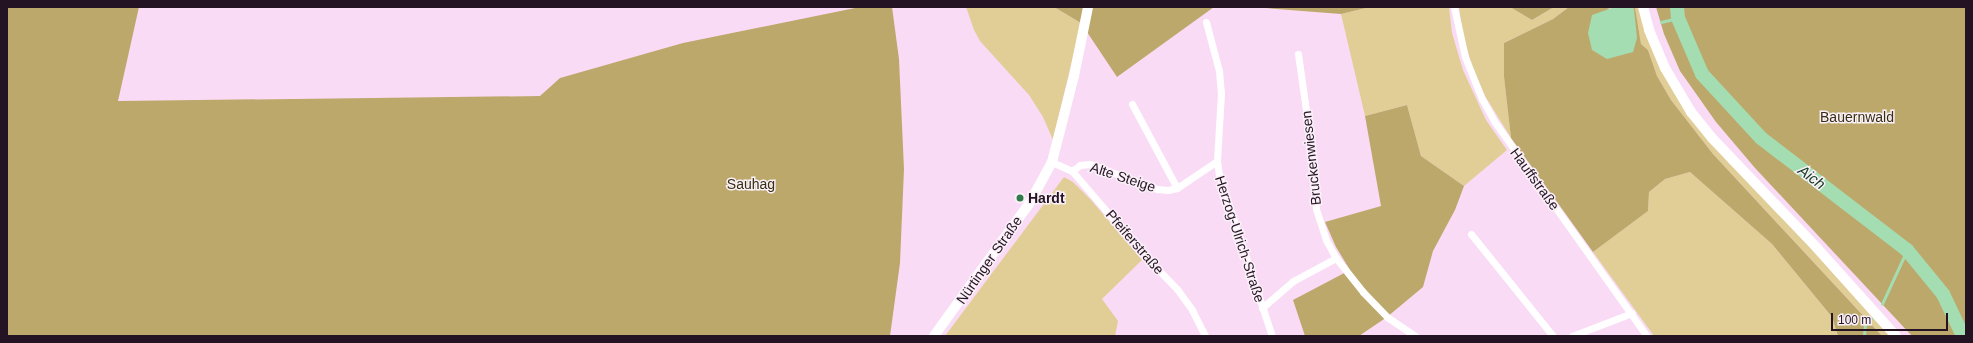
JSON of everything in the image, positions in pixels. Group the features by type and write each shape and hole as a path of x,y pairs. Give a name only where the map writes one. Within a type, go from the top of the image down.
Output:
{"main road":[{"name":"Nürtinger Straße","path":"934,336 1029,204 1052,162 1074,76 1088,7"},
{"path":"1643,7 1649,30 1662,62 1691,112 1712,138 1817,248 1896,336"}],"street":[{"name":"Hauffstraße","path":"1454,7 1465,57 1482,99 1494,121 1647,336"},
{"name":"Herzog-Ulrich-Straße","path":"1206,22 1219,71 1221,93 1217,161 1229,210 1272,336"},
{"name":"Bruckenwiesen","path":"1298,54 1309,132 1316,209 1326,240 1336,258 1352,280 1376,307 1387,317 1415,336"},
{"path":"1132,104 1177,188"},
{"name":"Alte Steige","path":"1072,171 1080,165 1090,164 1157,189 1168,190 1177,188 1217,161"},
{"name":"Pfeiferstraße","path":"1052,162 1072,171 1146,257 1178,289 1192,310 1205,336"},
{"path":"1471,234 1553,336"},
{"path":"1262,308 1293,282 1336,258"},
{"path":"1572,336 1632,313"}],"shaded area":[{"path":"966,7 1054,7 1081,23 1053,140 1043,117 1029,95 980,41 974,30"},
{"path":"1370,7 1449,7 1452,33 1463,70 1486,120 1507,150 1464,186 1421,156 1407,105 1365,116 1341,14"},
{"path":"1459,7 1510,7 1532,20 1554,7 1569,7 1553,19 1504,43 1504,77 1511,138 1485,96 1473,69 1463,36"},
{"path":"1615,7 1629,7 1634,9 1637,38 1633,52 1607,59 1592,50 1588,33 1592,15"},
{"path":"1635,7 1639,7 1660,67 1675,94 1692,119 1727,161 1795,231 1890,336 1882,336 1713,154 1671,100 1657,76 1648,50 1641,44"},
{"path":"1690,172 1772,244 1832,317 1838,336 1654,336 1593,252 1648,211 1649,192 1665,179"},
{"path":"1064,177 1073,182 1091,200 1142,260 1102,299 1118,321 1115,336 945,336"}],"green space":[{"name":"Sauhag","path":"7,7 139,7 118,101 540,96 560,78 683,43 860,7 892,7 899,59 904,169 900,263 890,336 7,336"},
{"path":"1054,7 1214,7 1117,77 1081,23"},
{"path":"1252,7 1370,7 1341,14"},
{"path":"1510,7 1554,7 1532,20"},
{"path":"1569,7 1615,7 1607,9 1634,9 1629,7 1635,7 1641,44 1648,50 1657,76 1671,100 1713,154 1882,336 1838,336 1832,317 1772,244 1690,172 1665,179 1649,192 1648,211 1593,252 1511,138 1504,77 1504,43 1553,19"},
{"name":"Bauernwald","path":"1656,7 1966,7 1966,336 1912,336 1755,168 1716,122 1680,71 1664,34"},
{"path":"1407,105 1421,156 1464,186 1455,210 1433,251 1423,287 1387,317 1359,336 1305,336 1293,300 1350,270 1336,247 1325,222 1381,206 1365,116"}],"waterway":[{"name":"Aich","path":"1677,7 1678,18 1702,74 1761,138 1907,250 1943,294 1963,336"},
{"path":"1661,22 1678,18"},
{"path":"1882,304 1907,250"},
{"path":"1864,336 1865,324 1871,319"}],"place":[{"name":"Hardt","path":"1020,198"}]}
